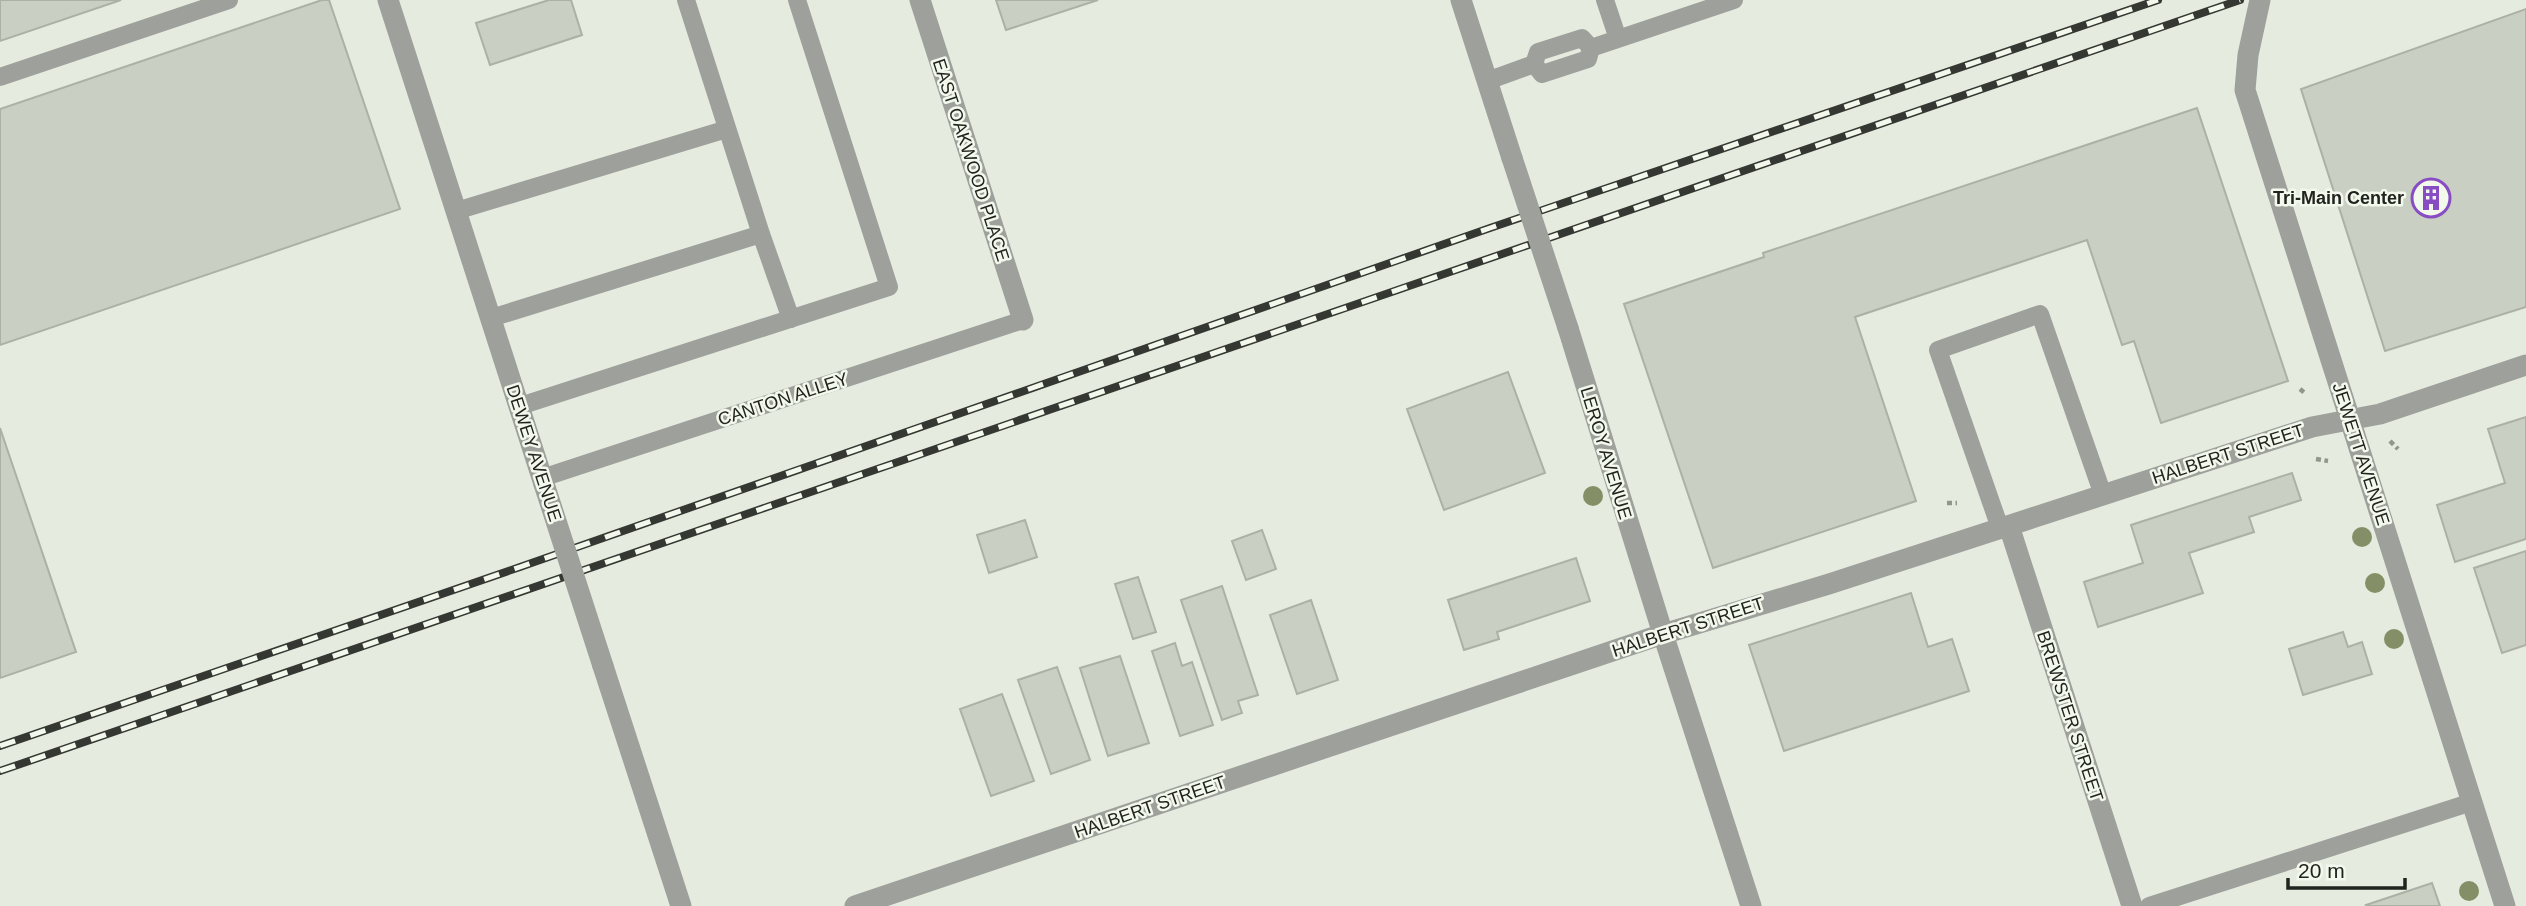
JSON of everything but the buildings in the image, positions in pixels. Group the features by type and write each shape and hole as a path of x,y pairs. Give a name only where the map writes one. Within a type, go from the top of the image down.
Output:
{"street":[{"name":"DEWEY AVENUE","path":"388,0 681,906"},
{"name":"EAST OAKWOOD PLACE","path":"920,0 1023,320"},
{"name":"LEROY AVENUE","path":"1461,0 1751,906"},
{"name":"JEWETT AVENUE","path":"2260,0 2248,55 2245,90 2505,906"},
{"name":"HALBERT STREET","path":"855,906 1662,634 1829,584 2312,427 2393,410 2526,365"},
{"name":"BREWSTER STREET","path":"2004,527 2132,906"}],"lane":[{"path":"0,78 229,0"},
{"path":"686,0 791,319"},
{"path":"520,406 889,287 797,0"},
{"path":"1605,0 1618,39"},
{"path":"1487,80 1534,64 1538,52 1582,38 1591,48 1734,0"},
{"path":"456,211 727,129"},
{"path":"491,318 761,234"},
{"path":"2004,527 1938,350 2040,314 2103,495"},
{"name":"CANTON ALLEY","path":"543,481 1023,320"},
{"path":"2148,906 2472,802"}],"path":[{"path":"2300,389 2306,394"},
{"path":"2316,461 2328,461"},
{"path":"1947,503 1957,503"}],"railway":[{"path":"0,746 1490,228 2158,0"},
{"path":"0,771 2240,0"}],"place":[{"name":"Tri-Main Center","path":"2431,198"}]}
